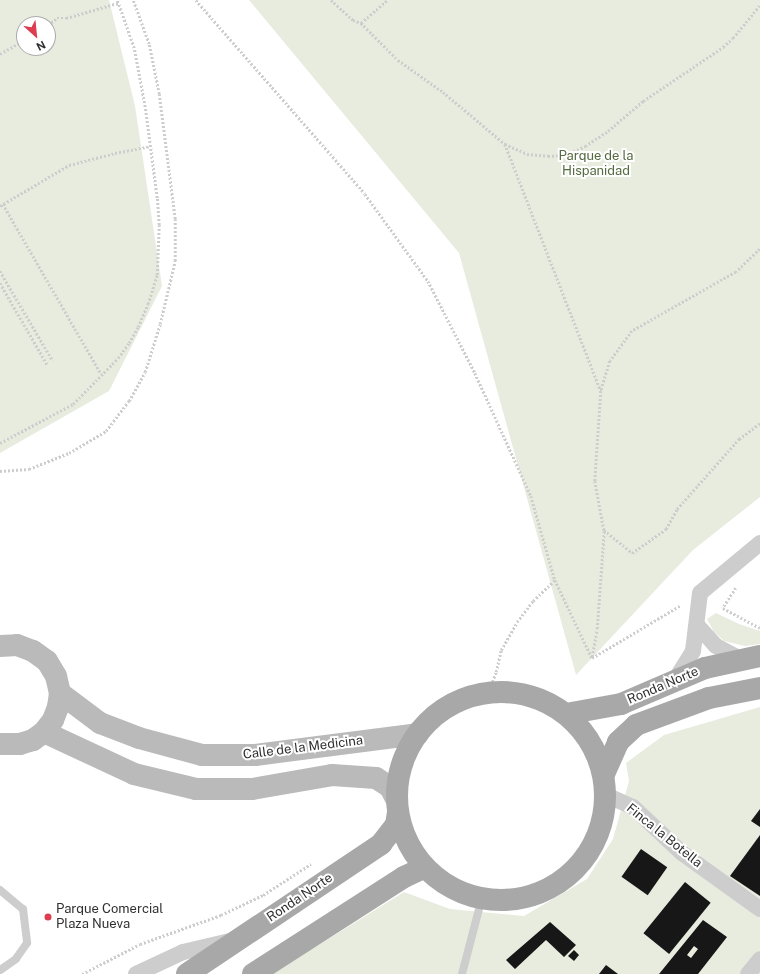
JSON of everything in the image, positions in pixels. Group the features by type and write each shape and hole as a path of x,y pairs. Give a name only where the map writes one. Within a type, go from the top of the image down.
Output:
{"main road":[{"path":"0,646 17,645 33,651 47,661 56,676 60,692 58,707 53,720 44,732 33,740 20,744 0,744"},
{"name":"Ronda Norte","path":"566,714 621,704 705,668 751,658"},
{"name":"Ronda Norte","path":"398,806 404,832 410,844 425,867 442,882 455,889 482,898 513,900 543,892 569,876 589,853 602,825 605,784 618,742 636,725 709,698 760,688"},
{"name":"Calle de la Medicina","path":"60,692 100,723 139,738 202,755 254,755 418,734"},
{"name":"Ronda Norte","path":"187,974 381,844 396,825 398,783 408,750 418,734 432,719 449,707 467,698 488,693 508,692 529,696 548,703 566,714 586,735 594,747 605,784"},
{"path":"44,732 134,774 196,789 252,789 332,775 376,778 390,787 398,806"},
{"path":"253,974 404,877 425,867"}],"street":[{"path":"675,680 693,651 700,593 760,544"},
{"path":"697,625 716,646 751,658"},
{"name":"Finca la Botella","path":"605,784 633,807 682,853 760,909"},
{"path":"136,974 182,952 239,939"},
{"path":"748,974 760,959"}],"lane":[{"path":"0,890 23,909 27,943 16,960 0,970"},
{"path":"462,974 482,898"}],"path":[{"path":"0,471 29,469 69,453 106,431 129,401 145,372 160,324 175,261 175,219 159,94 149,44 133,0"},
{"path":"196,0 365,194 428,281 475,373 531,496 555,580 592,658"},
{"path":"331,0 353,20 361,23 398,60 443,92 505,144 527,154 548,156 566,155 585,146 608,131 643,101 723,47 733,38 760,5"},
{"path":"361,23 387,0"},
{"path":"0,443 72,404 130,343 148,304 157,275 159,225 150,146 134,48 118,2 66,18 56,19"},
{"path":"0,53 16,44"},
{"path":"505,144 601,391"},
{"path":"101,374 1,205 69,165 150,146"},
{"path":"592,658 597,629 604,530 596,481 601,391 610,362 632,331 736,272 760,249"},
{"path":"0,271 53,360"},
{"path":"0,283 47,364"},
{"path":"604,530 632,553 666,529 677,509 739,439 760,423"},
{"path":"724,573 737,586 723,608 760,628"},
{"path":"488,693 496,672 501,650 517,622 533,601 555,580"},
{"path":"592,658 700,593"}],"green space":[{"path":"0,0 109,0 135,106 162,286 109,391 0,453"},
{"name":"Parque de la Hispanidad","path":"249,0 760,0 760,497 693,550 576,675 459,253"},
{"path":"716,613 739,624 760,631 760,644 745,646 724,641 714,632 707,619"},
{"path":"760,707 760,974 272,974 404,892 450,909 524,916 587,879 613,839 629,781 626,763 664,735"}],"building":[{"path":"760,809 760,827 751,821"},
{"path":"760,835 760,896 730,876"},
{"path":"641,849 667,867 648,895 621,877"},
{"path":"685,882 711,903 669,954 643,933"},
{"path":"703,920 727,937 698,974 659,974","holes":["694,946 698,949 691,958 687,955"]},
{"path":"550,922 576,945 564,957 546,940 515,969 506,960"},
{"path":"574,950 579,955 574,961 568,956"},
{"path":"606,965 618,974 599,974"}],"place":[{"name":"Parque Comercial Plaza Nueva","path":"48,917"}]}
